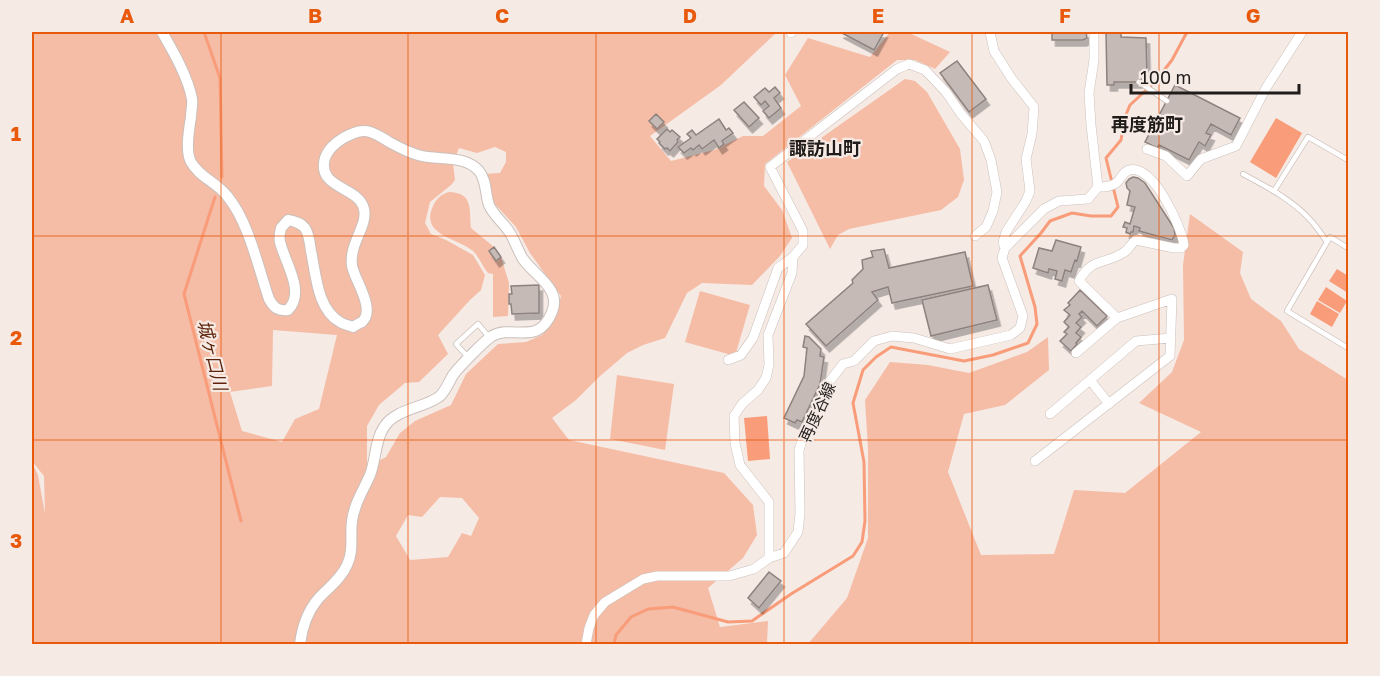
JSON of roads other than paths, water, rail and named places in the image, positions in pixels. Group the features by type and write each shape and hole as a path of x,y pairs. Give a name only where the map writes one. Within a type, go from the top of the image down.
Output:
{"street":[{"path":"162,32 180,64 193,100 188,152 190,161 197,170 227,195 238,211 269,299 274,307 280,311 288,310 294,305 293,278 280,241 281,228 288,220 305,228 320,293 331,315 340,323 353,327 362,322 367,314 366,303 352,267 355,241 364,221 365,211 362,203 354,194 335,185 326,175 324,162 328,150 339,141 355,132 364,131 375,133 404,150 422,156 464,161 478,170 483,179 489,206 509,231 523,259 552,292 555,301 546,323 537,330 527,334 509,332 493,336 454,373 438,398 408,409 390,420 384,427 370,475 356,502 351,521 351,554 347,565 341,576 311,609 302,630 300,645"},
{"path":"990,32 994,51 1012,80 1034,107 1032,134 1026,159 1030,191 1006,232 1003,242 1005,248 1044,209 1059,201 1088,199 1103,187 1117,183 1128,170 1137,169 1145,174 1171,208 1183,237 1184,245 1181,248 1136,240 1126,252 1090,266 1079,281 1117,318"},
{"path":"1094,32 1094,60 1089,93 1091,125 1103,187"},
{"path":"1147,149 1166,156 1187,176 1201,159 1236,146 1266,88 1302,32"},
{"path":"728,360 741,355 753,338 778,268 793,257 802,246 803,231 770,167 897,69 909,64 925,70 946,92 984,141 992,160 997,192 986,228 975,236"},
{"name":"再度谷線","path":"586,645 594,615 605,602 643,579 657,576 729,576 754,569 769,558 784,553 798,532 799,450 805,432 821,404 830,381 843,364 854,361 874,341 892,336 914,338 950,349 1011,335 1020,328 1023,316 1002,258 1005,248"},
{"path":"769,558 769,502 740,465 735,443 734,416 766,378 769,365 768,335 792,273 793,257"},
{"path":"1035,461 1170,356 1172,299 1117,318 1076,353"},
{"path":"1050,414 1136,341 1171,338"},
{"path":"1090,380 1109,404"}],"lane":[{"path":"1139,82 1167,101"},
{"path":"1274,192 1308,137 1348,160"},
{"path":"1243,174 1294,206 1312,222 1327,242"},
{"path":"1348,248 1330,237 1287,311 1348,348"},
{"path":"469,358 456,344 478,324 490,338"}],"waterway":[{"name":"城ヶ口川","path":"204,32 220,78 222,177"},
{"path":"614,644 616,635 631,617 648,609 673,607 728,622 752,621 853,556 862,542 865,521 864,462 853,403 863,370 891,347 964,361 993,355 1028,343 1037,324 1035,307 1020,256 1050,221 1072,213 1111,216 1118,207 1106,158 1121,140 1125,117 1130,105 1155,82 1172,60 1187,32"},
{"name":"城ヶ口川","path":"215,197 184,294 241,521"}],"district":[{"name":"再度筋町","path":"1147,124"},
{"name":"諏訪山町","path":"825,148"}]}
